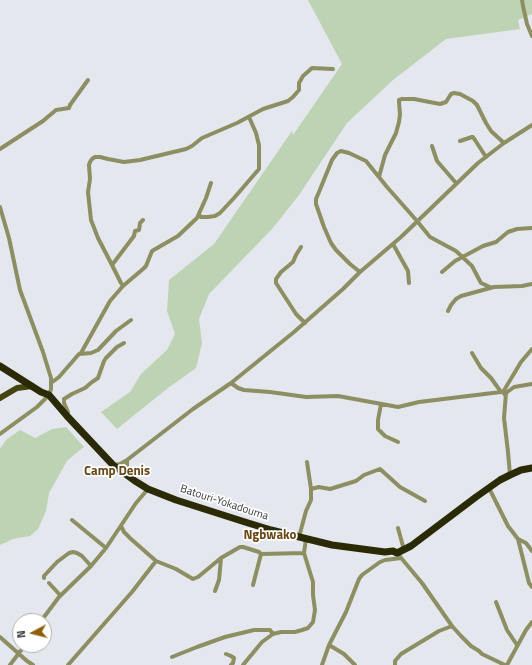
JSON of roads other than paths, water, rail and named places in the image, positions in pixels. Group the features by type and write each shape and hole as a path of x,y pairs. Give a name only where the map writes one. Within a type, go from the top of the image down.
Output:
{"highway":[{"name":"Batouri-Yokadouma","path":"0,366 49,395 113,465 134,481 148,489 176,500 271,530 332,545 393,552 399,556 404,550 489,488 510,475 521,470 532,468"}],"main road":[{"path":"17,388 19,377"},
{"path":"0,398 17,388 32,386"}],"street":[{"path":"522,0 525,18 532,36"},
{"path":"123,286 98,238 91,220 88,192 90,179 89,165 92,159 95,157 100,157 118,162 128,162 186,149 202,138 237,123 263,109 285,102 293,97 299,90 299,83 303,76 312,68 333,68"},
{"path":"0,149 43,122 56,110 70,108 70,105 88,80"},
{"path":"379,177 385,155 396,133 400,114 398,102 402,99 414,99 443,104 451,94 460,94 477,105 486,123 504,143"},
{"path":"199,215 201,217 208,217 215,216 220,213 259,169 259,145 249,117"},
{"path":"113,465 120,464 127,460 193,408 231,383 305,323 344,289 360,272 393,244 456,183 504,143 532,125"},
{"path":"460,141 474,137 486,157"},
{"path":"432,146 438,161 456,183"},
{"path":"360,272 340,255 331,243 316,204 316,199 332,160 337,153 341,151 366,161 430,237 456,251 472,266 481,283 490,287"},
{"path":"51,383 59,377 81,353 110,301 123,286 143,270 152,251 178,236 199,215 211,184"},
{"path":"0,206 12,251 20,290 44,352 51,378 51,389 49,395 0,434"},
{"path":"112,265 134,236 135,231 139,230 140,223 143,220"},
{"path":"0,223 5,225"},
{"path":"442,272 455,261 483,246 496,242 503,235 512,230 532,228"},
{"path":"393,244 408,271 409,283"},
{"path":"301,247 293,262 281,272 276,279 276,283 296,314 305,323"},
{"path":"448,311 451,304 460,297 490,287 522,286 532,284"},
{"path":"79,354 91,353 98,350 116,331 131,320"},
{"path":"67,416 68,412 64,399 85,388 98,378 106,358 117,347 124,343"},
{"path":"510,475 503,392 521,362 532,349"},
{"path":"472,353 481,368 503,392"},
{"path":"231,383 244,390 306,396 338,396 398,407 419,402 503,392 532,384"},
{"path":"381,404 378,429 385,436 398,442"},
{"path":"125,474 127,460"},
{"path":"243,665 262,642 273,634 302,630 308,628 313,622 316,610 312,582 304,553 302,538 306,511 311,500 307,462"},
{"path":"311,489 330,489 356,481 364,475 380,469 400,487 425,501"},
{"path":"489,488 508,526 518,539 529,583 532,587"},
{"path":"47,613 60,596 91,566 106,548 136,503 148,489"},
{"path":"72,520 106,548"},
{"path":"121,526 124,532 156,561 176,569 193,579 198,578 221,558 240,547 259,552 261,554 304,553"},
{"path":"398,528 404,550"},
{"path":"118,530 124,532"},
{"path":"518,539 526,543 532,551"},
{"path":"44,578 44,576 57,562 69,553 77,553 82,556 91,566"},
{"path":"253,585 261,554"},
{"path":"322,665 329,645 346,612 359,579 362,575 380,562 399,556 422,583 452,626 470,646 482,654 506,665 527,627 532,622"},
{"path":"215,590 219,580 221,558"},
{"path":"68,665 132,592 156,561"},
{"path":"49,583 60,596"},
{"path":"496,602 507,630 517,645"},
{"path":"395,665 395,660 401,654 439,631 452,626"},
{"path":"172,657 225,637 254,630 270,630 273,634"},
{"path":"0,637 33,665"},
{"path":"329,645 344,654 353,664"},
{"path":"10,665 19,654"},
{"path":"226,654 234,658 231,665"}],"district":[{"name":"Camp Denis","path":"117,472"},
{"name":"Ngbwako","path":"270,536"}]}
